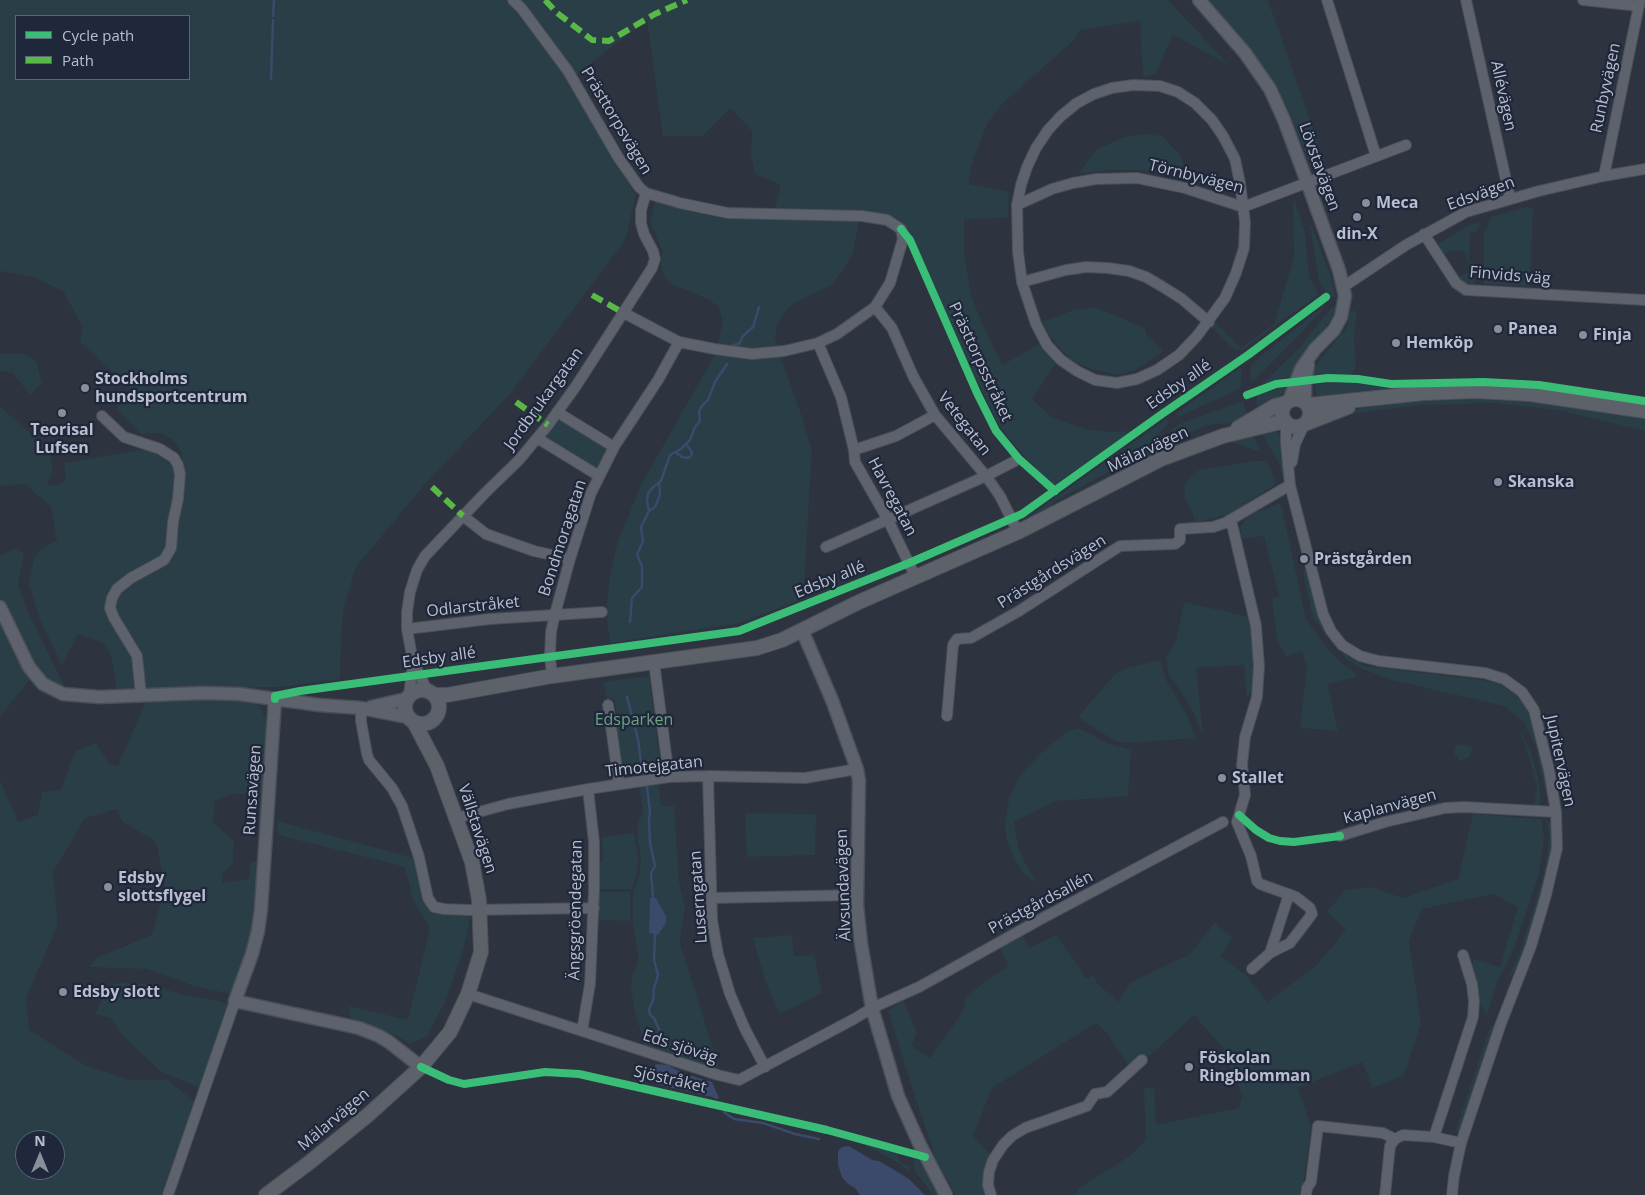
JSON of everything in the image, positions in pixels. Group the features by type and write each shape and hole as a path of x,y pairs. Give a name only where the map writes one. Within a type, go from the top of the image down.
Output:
{"main road":[{"path":"1373,399 1294,427 1285,422 1282,411 1287,402 1296,399 1307,403 1373,399 1424,393 1476,391 1530,394 1645,411"},
{"name":"Mälarvägen","path":"1223,436 1275,406 1287,402"},
{"path":"1305,424 1310,416 1307,403"},
{"name":"Mälarvägen","path":"431,693 447,695 552,676 757,648 782,640 859,602 1018,532 1161,459 1223,436 1285,422"},
{"name":"Mälarvägen","path":"437,715 449,704 494,686"},
{"path":"418,690 431,693 439,703 437,715 427,724 411,720 405,708 408,697 418,690"},
{"name":"Vällstavägen","path":"437,715 433,734 438,766"},
{"name":"Vällstavägen","path":"411,720 438,766 457,818 472,862 480,910 480,952 468,994 450,1032 421,1067"},
{"name":"Mälarvägen","path":"266,1195 368,1115 421,1067"}],"street":[{"name":"Prästtorpsvägen","path":"513,0 522,9 568,71 618,157 638,187 646,194 728,213 862,216 887,220 901,228 903,239 890,283 875,307"},
{"name":"Lövstavägen","path":"1199,0 1245,53 1270,89 1308,182 1339,270 1345,296 1341,317 1334,330 1315,349 1297,377 1287,402"},
{"path":"1327,0 1376,156"},
{"name":"Allévägen","path":"1466,0 1510,198"},
{"name":"Runbyvägen","path":"1583,0 1640,3 1604,176"},
{"path":"1133,85 1160,86 1178,92 1195,103 1212,120 1223,136 1234,159 1243,207 1245,222 1244,248 1226,298 1209,322 1178,354 1157,370 1137,379 1117,383 1095,380 1061,360 1048,345 1036,324 1022,282 1018,252 1017,205 1027,167 1036,148 1048,130 1061,116 1078,103 1094,94 1112,88 1133,85"},
{"name":"Törnbyvägen","path":"1017,205 1052,189 1073,183 1096,179 1137,178 1185,188 1243,207 1406,145"},
{"name":"Edsvägen","path":"1343,287 1424,234 1466,212 1510,198 1604,176 1645,169"},
{"name":"Jordbrukargatan","path":"408,697 413,662 407,629 407,612 410,592 417,570 425,556 519,460 537,438 576,386 652,268 655,259 641,223 641,210 646,194"},
{"name":"Finvids väg","path":"1424,234 1456,283 1466,290 1594,292 1645,300"},
{"path":"1022,282 1066,270 1086,267 1129,271 1146,277 1182,299 1209,322"},
{"path":"622,312 679,342 752,354 784,352 818,343 837,334 875,307"},
{"name":"Vetegatan","path":"875,307 892,328 913,376 935,415 986,476 1000,496 1018,532"},
{"name":"Bondmoragatan","path":"552,676 550,656 551,632 570,559 588,502 614,447 658,380 679,342"},
{"name":"Havregatan","path":"818,343 841,398 854,450 855,462 888,520 916,578"},
{"name":"Lövstavägen","path":"1307,403 1305,382 1310,358"},
{"path":"557,412 614,447"},
{"path":"854,450 896,436 935,415"},
{"path":"102,416 124,437 160,449 174,458 180,474 171,548 164,560 131,578 117,589 112,598 110,608 137,656 141,695"},
{"name":"Jupitervägen","path":"1285,422 1290,485 1323,614 1331,631 1342,645 1360,656 1379,662 1485,673 1504,679 1522,692 1534,710 1549,770 1556,812 1557,848 1531,946 1500,1026 1461,1143 1452,1195"},
{"name":"Jupitervägen","path":"1290,472 1295,444 1305,424"},
{"path":"537,438 599,476"},
{"path":"826,547 986,476 1015,461"},
{"name":"Prästgårdsvägen","path":"948,716 953,645 957,639 971,638 1019,611 1120,546 1175,544 1180,540 1180,529 1212,526 1231,520 1290,485"},
{"path":"463,516 486,534 534,551 570,559"},
{"path":"1231,520 1256,626 1260,666 1257,697 1245,737 1242,765 1245,795 1237,822 1251,856 1257,881 1296,897 1310,908 1312,914 1290,943 1270,953 1252,969"},
{"path":"0,607 29,667 42,684 63,694 99,697 203,693 239,694 319,706 361,708 411,720"},
{"name":"Odlarstråket","path":"407,629 490,619 602,612"},
{"name":"Älvsundavägen","path":"802,630 832,700 857,769 859,781 857,905 861,943 872,1008 898,1096 918,1143 946,1195"},
{"name":"Jordbrukargatan","path":"413,662 431,693"},
{"path":"654,662 669,777"},
{"path":"361,708 408,697"},
{"name":"Runsavägen","path":"235,1001 258,932 275,699"},
{"path":"608,705 619,784"},
{"path":"361,708 361,721 367,754 392,788 402,806 419,857 428,898 434,907 480,910 594,908"},
{"name":"Timotejgatan","path":"457,818 508,804 588,789 669,777 805,778 857,769"},
{"name":"Luserngatan","path":"708,776 712,920 718,954 730,994 745,1029 765,1067"},
{"name":"Ängsgröendegatan","path":"582,1031 590,984 594,908 594,842 588,789"},
{"name":"Kaplanvägen","path":"1340,836 1377,824 1445,808 1464,807 1556,812"},
{"name":"Prästgårdsallén","path":"872,1008 919,987 1041,919 1223,822"},
{"path":"712,898 858,894"},
{"path":"1270,953 1289,894"},
{"path":"1434,1137 1473,1017 1472,984 1463,955"},
{"name":"Eds sjöväg","path":"468,994 718,1075 739,1080 872,1008"},
{"path":"168,1195 235,1001 359,1028 389,1042 421,1067"},
{"path":"991,1195 988,1185 989,1172 993,1160 1012,1136 1025,1128 1087,1106 1095,1094 1107,1092 1142,1060"},
{"path":"1306,1195 1307,1188 1312,1182 1318,1126 1383,1133 1395,1139"},
{"path":"1385,1195 1390,1146 1395,1139 1403,1135 1434,1137 1461,1143"}],"green space":[{"path":"0,0 1168,0 1229,65 1173,35 1155,75 1143,76 1140,21 1080,30 1072,42 1003,103 987,124 971,166 969,184 1009,192 1008,218 964,219 964,253 971,295 982,323 1002,365 1041,343 1056,363 1032,399 1053,418 1086,429 1110,432 1132,431 1053,486 1000,427 974,376 913,239 902,225 776,210 780,190 779,184 755,174 751,155 752,131 730,108 703,136 663,136 647,20 568,81 636,195 625,240 509,395 426,483 356,567 344,607 340,679 281,687 117,689 111,656 103,643 78,634 62,665 40,620 29,584 34,557 43,547 57,541 51,507 25,484 0,486 0,406 49,451 53,468 48,485 61,484 66,479 64,463 146,449 185,471 181,452 172,439 160,433 141,434 116,409 132,389 80,342 83,328 63,291 34,277 0,271"},
{"path":"1207,0 1268,0 1327,169 1314,174 1288,109 1255,55"},
{"path":"1146,134 1162,136 1180,155 1188,180 1165,173 1141,170 1112,170 1078,174 1096,150 1124,137"},
{"path":"1293,195 1305,233 1309,277 1319,294 1242,350 1234,349 1210,325 1214,321 1241,348 1274,324 1294,257"},
{"path":"655,201 732,217 859,220 853,254 841,273 830,286 787,309 777,325 775,338 812,450 803,599 739,623 610,643 606,610 610,575 618,541 642,483 716,353 723,322 719,308 710,300 671,284 665,278 662,271 662,251 650,221"},
{"path":"1527,207 1533,209 1530,286 1484,284 1484,235 1491,217"},
{"path":"1482,222 1476,232 1470,232 1469,262 1475,262 1474,284 1469,286 1459,280 1459,277 1468,272 1469,265 1466,255 1461,251 1452,251 1443,255 1438,244 1470,225"},
{"path":"1310,226 1312,226 1329,271 1336,297 1328,297 1319,280"},
{"path":"1325,305 1303,331 1254,381 1250,378 1251,364"},
{"path":"1095,307 1145,328 1147,336 1163,351 1136,370 1116,375 1088,368 1070,359 1056,344 1042,322 1074,310"},
{"path":"1336,307 1329,323 1291,376 1262,384 1300,347 1331,308"},
{"path":"1351,310 1357,312 1354,337 1356,368 1351,375 1312,375 1319,361 1347,327"},
{"path":"0,353 24,354 36,361 42,383 30,395 13,373 0,371"},
{"path":"1240,368 1242,370 1240,389 1180,416 1175,414"},
{"path":"1357,382 1390,386 1427,387 1321,398 1316,393 1315,384"},
{"path":"1290,386 1289,389 1258,411 1256,401 1258,394"},
{"path":"1493,398 1538,401 1645,418 1645,431 1563,411 1494,403 1423,405 1355,413 1320,423 1372,404 1422,399"},
{"path":"1243,401 1248,416 1235,422 1209,425 1167,441 1165,439 1168,433 1179,424"},
{"path":"558,418 607,449 608,455 600,471 543,437"},
{"path":"1166,419 1170,422 1160,432 1158,440 1163,450 1135,463 1131,460 1053,502 1052,506 1030,518 1028,517"},
{"path":"1274,428 1282,438 1286,476 1283,478 1279,464 1260,430"},
{"path":"1252,435 1261,452 1230,441"},
{"path":"1264,461 1268,464 1276,484 1229,514 1195,523 1185,497 1184,486 1189,478 1199,470"},
{"path":"1279,503 1282,508 1306,619 1326,647 1339,661 1355,673 1356,677 1327,684 1338,731 1300,728 1307,668 1302,651 1286,657 1277,641 1272,598 1279,596 1264,536 1242,539 1240,528 1246,519"},
{"path":"17,548 24,554 18,583 27,610 63,686 48,679 35,667 0,598 0,555"},
{"path":"1306,568 1339,649 1352,659 1364,666 1482,680 1499,684 1523,702 1531,720 1550,798 1547,799 1535,745 1524,722 1504,706 1391,680 1363,669 1346,659 1313,617 1303,572"},
{"path":"1184,602 1245,616 1250,619 1252,630 1252,690 1247,699 1244,665 1196,668 1203,735 1190,705 1169,675 1166,658 1176,641"},
{"path":"0,617 30,679 0,717"},
{"path":"1161,660 1165,678 1187,715 1195,738 1127,743 1115,741 1083,721 1079,716 1115,674 1126,668"},
{"name":"Edsparken","path":"649,676 661,770 622,775 613,717 616,709 614,699 607,699 603,682"},
{"path":"246,700 259,706 267,721 261,794 232,794 215,801 213,822 234,841 233,864 223,873 222,883 249,879 251,861 258,862 254,919 235,995 194,986 147,969 89,967 96,958 152,935 165,887 156,842 122,821 117,809 85,818 53,872 58,924 26,998 29,1030 85,1065 130,1080 168,1080 197,1104 164,1195 0,1195 0,780 18,822 38,815 42,792 61,790 75,751 96,743 109,764 118,766 146,701"},
{"path":"1516,723 1530,749 1538,777 1541,803 1539,805 1534,805 1537,785"},
{"path":"1079,728 1111,745 1131,750 1128,796 1056,801 1014,822 1018,847 1026,865 1038,883 1025,875 1016,862 1007,841 1005,825 1009,799 1020,775 1040,754 1068,731"},
{"path":"1456,744 1473,747 1470,757 1460,761 1454,753"},
{"path":"658,782 661,806 674,806 679,882 685,906 680,943 719,1068 646,1051 634,1008 631,986 639,959 633,924 633,891 639,877 641,857 637,837 638,824 643,811 639,785"},
{"path":"745,813 816,814 815,855 747,857"},
{"path":"1473,814 1540,819 1542,821 1544,838 1539,873 1513,951 1497,982 1487,1016 1478,1001 1471,967 1474,959 1500,967 1518,907 1493,894 1422,909 1409,941 1421,1024 1403,1076 1373,1088 1362,1062 1298,1088 1311,1127 1302,1195 1075,1195 1079,1188 1130,1156 1146,1140 1144,1088 1154,1087 1156,1125 1239,1108 1242,1096 1223,1048 1194,1015 1145,1060 1129,1066 1107,1033 1096,1023 992,1088 973,1136 991,1155 988,1195 956,1195 935,1156 888,1011 903,1000 917,1033 911,1045 930,1058 964,1010 965,998 1008,966 1000,948 1023,936 1029,948 1056,935 1085,978 1094,976 1097,983 1118,1002 1131,982 1190,954 1215,922 1232,938 1221,956 1247,976 1267,1002 1315,967 1346,930 1327,912 1345,890 1371,887 1403,898 1458,879"},
{"path":"1547,820 1552,825 1553,852 1532,928 1512,976 1509,975 1521,950 1543,877 1549,836"},
{"path":"277,821 414,858 425,902 432,910 442,914 470,915 468,931 460,960 445,1002 427,1036 410,1044 399,1037 351,1019 348,1006 408,1020 430,928 413,900 405,867 278,835"},
{"path":"634,833 638,856 637,874 632,889 597,889 597,862 603,862 602,837"},
{"path":"597,892 630,892 630,921 596,920"},
{"path":"792,935 794,956 814,955 822,993 780,1014 765,980 753,938"},
{"path":"121,983 148,984 184,995 232,1005 202,1087 161,1072 121,1034 111,1018 95,1014 101,1002 103,986"},
{"path":"1491,1025 1493,1027 1459,1130 1455,1133"},
{"path":"853,1140 897,1154 901,1163 910,1166 910,1171 888,1157"},
{"path":"913,1158 920,1160 939,1195 933,1195 915,1171"}],"water":[{"path":"650,898 656,898 666,916 666,923 658,935 649,933"},
{"path":"655,1065 668,1065 682,1073 712,1082 719,1098 716,1099 656,1084"},
{"path":"849,1146 909,1179 925,1195 860,1195 842,1177 838,1165 838,1151 842,1147"}],"waterway":[{"path":"273,16 274,0"},
{"path":"271,79 273,20"},
{"path":"733,345 739,344 743,336 753,327 759,307"},
{"path":"630,622 632,598 642,587 642,566 637,554 643,542 641,527 649,511 648,494 661,481 670,455 681,449 690,440 695,427 700,421 699,411 708,400 715,382 727,364"},
{"path":"675,452 682,457 688,458 691,456 692,452 686,444"},
{"path":"649,511 655,507 660,495 659,482"},
{"path":"627,697 638,739 642,770"},
{"path":"647,786 650,813 650,843 655,866 651,873 653,897"},
{"path":"655,935 654,960 658,975 653,1001 649,1009 650,1015 654,1018 661,1034 660,1046"},
{"path":"724,1112 734,1119 763,1123 795,1134 819,1139"}],"marked path":[{"path":"545,0 556,12 592,40 609,41 655,14 687,0"},
{"path":"592,295 622,312"},
{"path":"516,402 548,425"},
{"path":"432,487 463,516"}],"cycle path":[{"name":"Prästtorpsstråket","path":"901,229 910,240 977,393 996,431 1019,459 1055,491"},
{"name":"Edsby allé","path":"275,699 275,696 300,691 739,631 909,563 1022,514 1248,355 1326,297"},
{"path":"1247,395 1276,384 1328,378 1358,379 1391,384 1484,382 1539,385 1645,401"},
{"path":"1239,815 1256,830 1269,838 1280,841 1294,842 1340,836"},
{"name":"Sjöstråket","path":"421,1067 449,1080 464,1084 545,1072 579,1074 827,1130 925,1157"}],"place":[{"name":"Meca","path":"1366,203"},
{"name":"din-X","path":"1357,217"},
{"name":"Panea","path":"1498,329"},
{"name":"Finja","path":"1583,335"},
{"name":"Hemköp","path":"1396,343"},
{"name":"Stockholms hundsportcentrum","path":"85,388"},
{"name":"Teorisal Lufsen","path":"62,413"},
{"name":"Skanska","path":"1498,482"},
{"name":"Prästgården","path":"1304,559"},
{"name":"Stallet","path":"1222,778"},
{"name":"Edsby slottsflygel","path":"108,887"},
{"name":"Edsby slott","path":"63,992"},
{"name":"Föskolan Ringblomman","path":"1189,1067"}]}
